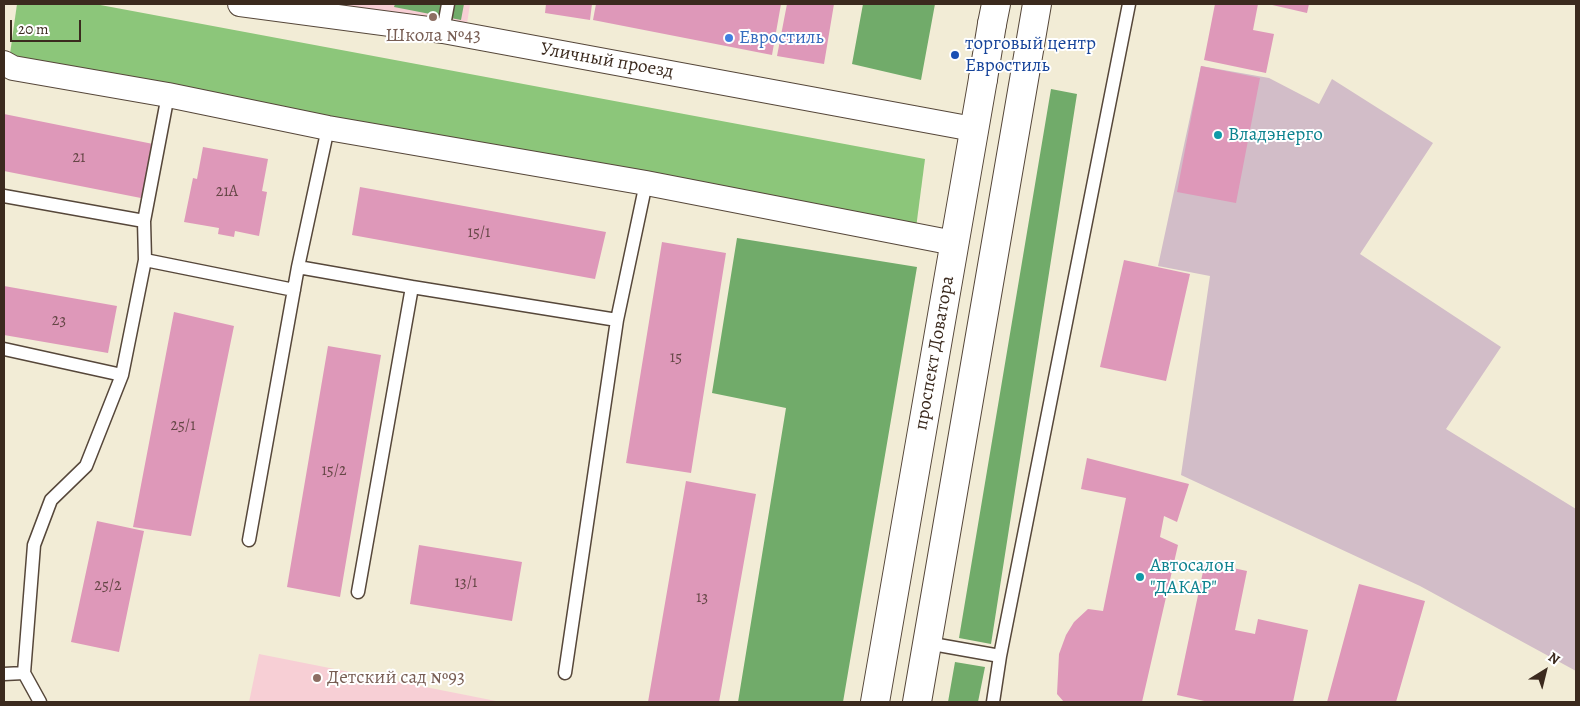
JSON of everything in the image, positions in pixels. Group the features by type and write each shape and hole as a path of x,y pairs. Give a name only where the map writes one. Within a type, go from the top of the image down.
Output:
{"main road":[{"path":"917,702 1037,4"},
{"name":"проспект Доватора","path":"875,702 994,14"}],"street":[{"name":"Уличный проезд","path":"240,4 443,31 973,129"},
{"path":"4,63 12,68 168,95 328,128 646,183 954,243"}],"lane":[{"path":"443,31 448,4"},
{"path":"993,702 1000,656 1129,4"},
{"path":"40,702 24,673 34,545 51,500 86,466 122,375 145,260 144,221 168,95"},
{"path":"249,540 298,267 328,128"},
{"path":"565,673 618,320 646,183"},
{"path":"4,196 144,221"},
{"path":"145,260 294,290"},
{"path":"298,267 618,320"},
{"path":"358,592 412,287"},
{"path":"4,349 122,375"},
{"path":"927,643 1000,656"},
{"path":"4,674 24,673"}],"shaded area":[{"name":"Школа №43","path":"332,4 470,4 466,30"},
{"path":"1201,66 1269,78 1319,104 1332,79 1433,143 1360,254 1501,347 1446,429 1576,509 1576,671 1420,586 1181,475 1210,276 1158,266"},
{"name":"Детский сад №93","path":"259,654 501,702 249,702"}],"green space":[{"path":"17,4 95,4 925,159 916,228 9,61"},
{"path":"395,4 464,4 461,20 394,7"},
{"path":"863,4 935,4 921,80 852,64"},
{"path":"1051,89 1077,94 991,644 959,638"},
{"path":"737,238 917,267 843,702 738,702 786,408 712,393"},
{"path":"955,662 985,667 978,702 948,702"}],"building":[{"path":"546,4 592,4 590,20 545,13"},
{"name":"Евростиль","path":"596,4 781,4 772,55 593,20"},
{"path":"787,4 834,4 824,64 777,56"},
{"path":"1215,4 1258,4 1253,30 1274,34 1266,73 1204,60"},
{"path":"1268,4 1309,4 1307,13"},
{"name":"Владэнерго","path":"1201,66 1260,78 1236,203 1177,192"},
{"path":"4,114 158,145 146,199 4,171"},
{"path":"203,147 268,159 262,191 267,192 259,236 235,231 234,237 218,234 219,228 184,222 193,178 197,179"},
{"path":"360,187 606,232 595,279 352,235"},
{"path":"662,242 726,253 691,473 626,463"},
{"path":"1124,260 1190,274 1166,381 1100,367"},
{"path":"4,286 117,306 108,353 4,335"},
{"path":"174,312 234,326 191,536 133,527"},
{"path":"328,346 381,355 340,597 287,587"},
{"name":"Автосалон \"ДАКАР\"","path":"1087,458 1189,484 1177,522 1164,516 1160,537 1178,545 1142,702 1064,702 1057,694 1059,654 1066,635 1074,622 1088,609 1103,611 1126,498 1081,489"},
{"path":"686,481 756,494 719,702 648,702"},
{"path":"97,521 144,531 119,652 71,642"},
{"path":"419,545 522,562 512,621 410,604"},
{"path":"1205,562 1247,571 1235,630 1255,634 1258,619 1308,630 1293,702 1209,702 1177,695"},
{"path":"1359,584 1425,601 1396,702 1327,702"}],"place":[{"name":"Школа №43","path":"433,17"},
{"name":"Евростиль","path":"729,38"},
{"name":"торговый центр Евростиль","path":"955,55"},
{"name":"Владэнерго","path":"1218,135"},
{"name":"Автосалон \"ДАКАР\"","path":"1140,577"},
{"name":"Детский сад №93","path":"317,678"}]}
